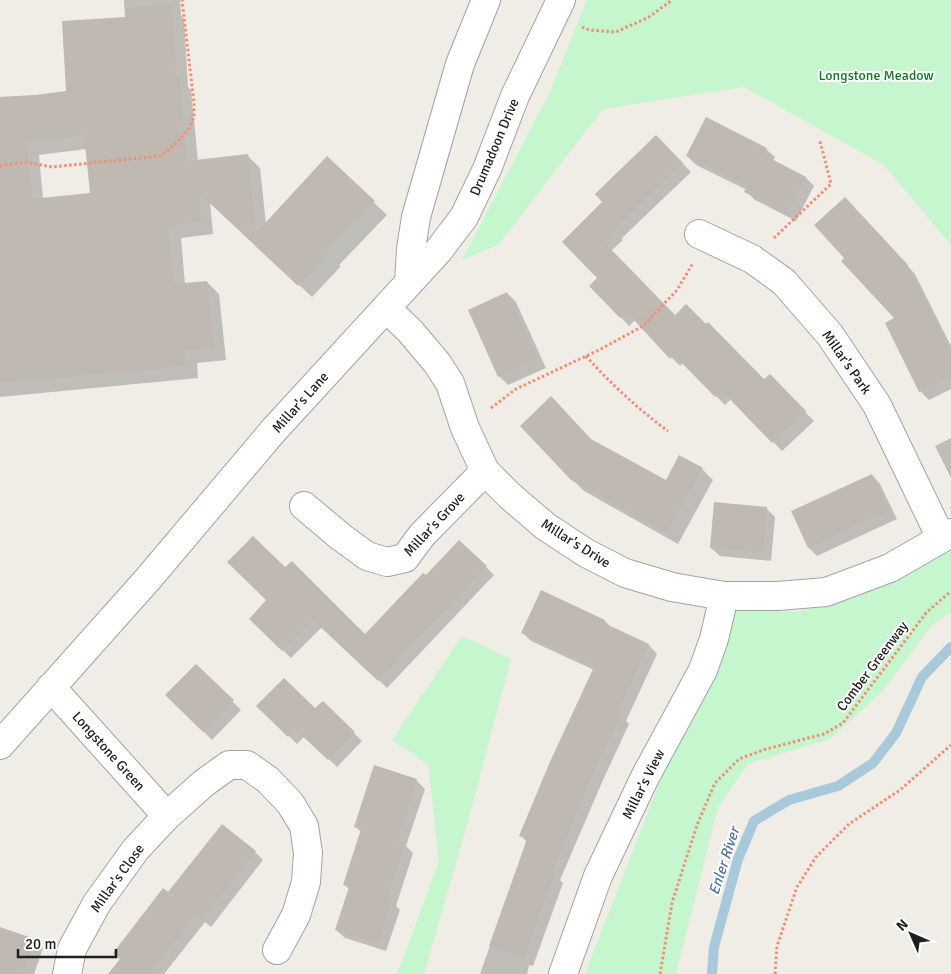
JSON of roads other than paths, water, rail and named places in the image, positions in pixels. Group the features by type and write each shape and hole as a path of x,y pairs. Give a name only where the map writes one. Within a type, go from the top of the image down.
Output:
{"street":[{"path":"410,283 410,249 416,217 460,64 486,0"},
{"name":"Drumadoon Drive","path":"410,283 439,250 464,217 486,169 514,96 557,8"},
{"name":"Millar's Park","path":"703,237 752,259 784,282 830,335 877,406 946,536"},
{"name":"Millar's Lane","path":"0,745 148,579 273,431 410,283"},
{"name":"Millar's Drive","path":"386,308 410,331 437,363 450,383 465,428 485,471 510,496 545,526 586,553 625,573 672,587 724,596 778,596 826,592 890,568 946,536"},
{"name":"Millar's Grove","path":"304,506 367,556 387,562 405,558 428,529 485,471"},
{"name":"Millar's View","path":"563,974 598,876 645,777 703,670 714,639 724,596"},
{"name":"Longstone Green","path":"51,687 167,816"},
{"name":"Millar's Close","path":"67,974 72,949 97,903 136,849 167,816 204,783 229,765 247,765 268,780 290,803 304,826 308,853 306,882 296,914 277,950"}],"waterway":[{"name":"Enler River","path":"712,974 714,947 738,859 754,821 789,800 838,786 873,763 896,733 922,677 951,647"}],"park label":[{"name":"Longstone Meadow","path":"876,75"}]}
